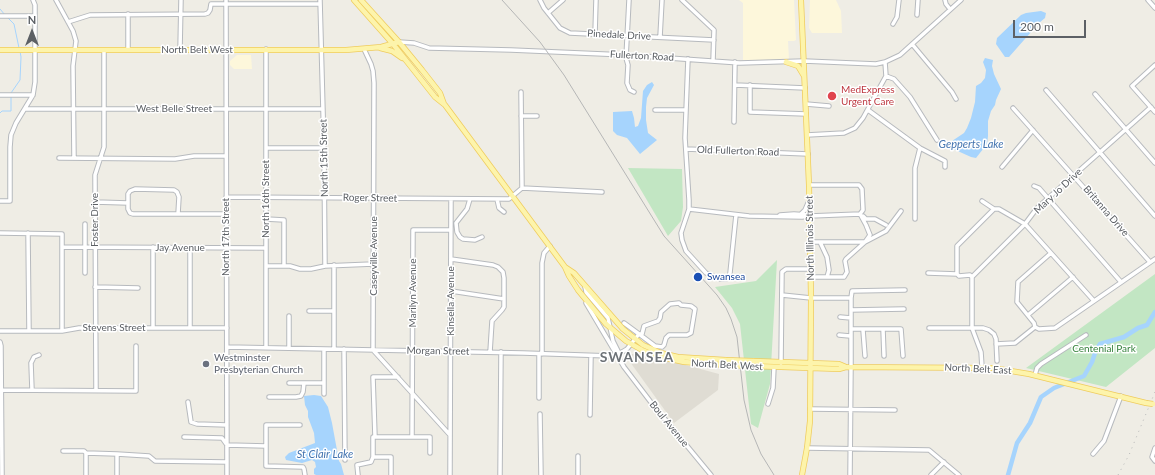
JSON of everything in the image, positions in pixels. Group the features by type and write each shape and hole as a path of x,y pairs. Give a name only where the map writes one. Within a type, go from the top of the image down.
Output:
{"main road":[{"path":"354,0 393,44"},
{"path":"361,0 399,42"},
{"name":"North Illinois Street","path":"801,0 811,242 810,410 807,448 802,475"},
{"path":"378,47 386,40 381,30"},
{"name":"North Belt West","path":"0,50 322,50 364,49 399,42 440,93 445,105 550,246 582,295 600,318 611,329 632,344 653,355 689,363 726,362"},
{"name":"North Belt West","path":"393,44 435,97 445,105"},
{"path":"378,47 392,51 406,61"},
{"path":"786,62 798,66 805,78"},
{"name":"North Belt West","path":"565,267 574,273 623,329 635,340 650,348 684,358 774,367 810,366"},
{"name":"North Belt West","path":"753,364 781,363 810,366"},
{"name":"North Belt East","path":"810,366 839,364 849,367 982,367 1035,375 1154,405"}],"street":[{"path":"0,201 10,201 10,147 12,135 16,123 33,95 35,82 35,5 33,0"},
{"path":"56,0 75,36 73,66 74,158"},
{"path":"180,50 181,0"},
{"name":"Pinedale Drive","path":"540,0 548,14 560,28 576,34 714,40"},
{"path":"548,14 563,0"},
{"path":"595,34 596,0"},
{"path":"629,0 626,55 628,65 628,87 634,92"},
{"path":"660,37 662,0"},
{"path":"682,0 714,30 713,61"},
{"path":"893,24 897,18 898,0"},
{"path":"917,15 918,0"},
{"path":"945,0 950,9"},
{"path":"807,135 836,134 850,131 859,124 886,76 885,62 900,55 961,0"},
{"path":"1148,0 1155,8"},
{"path":"68,22 90,15 208,13 211,2 320,2"},
{"name":"North 17th Street","path":"227,2 227,475"},
{"name":"North 15th Street","path":"320,2 324,148 325,266"},
{"path":"128,14 128,50"},
{"path":"0,16 35,16"},
{"name":"Fullerton Road","path":"399,42 414,43 429,48 626,55 735,62 804,61 876,64 885,62"},
{"path":"912,44 952,92 956,99"},
{"name":"North 16th Street","path":"266,49 266,348"},
{"name":"Caseyville Avenue","path":"364,49 369,58 373,71 373,350"},
{"name":"Foster Drive","path":"96,390 95,175 104,147 104,50"},
{"name":"Old Fullerton Road","path":"688,59 686,149 808,154"},
{"path":"734,122 735,62"},
{"path":"1155,65 1132,86 1155,112"},
{"path":"886,76 894,79 910,97 937,140"},
{"path":"735,85 805,88"},
{"path":"750,85 750,112 806,114"},
{"path":"1046,90 1155,216"},
{"path":"513,197 522,188 521,92"},
{"path":"1095,94 1155,163"},
{"path":"0,95 33,95"},
{"path":"806,104 829,106"},
{"name":"Mary Jo Drive","path":"972,277 1025,224 1037,208 1151,107"},
{"name":"Britanna Drive","path":"1013,108 1150,262"},
{"name":"West Belle Street","path":"25,109 323,109"},
{"path":"655,110 686,110"},
{"path":"868,110 920,148 945,161 945,167"},
{"path":"521,116 537,116"},
{"path":"1002,166 1033,130"},
{"path":"266,148 324,148"},
{"path":"915,219 915,168 920,148"},
{"path":"686,149 689,194 688,209 682,240 685,249 706,273 724,280 728,278 730,273 736,215"},
{"path":"59,158 175,159 194,156 226,156"},
{"path":"809,185 859,185 861,187 863,210 860,214"},
{"path":"1034,186 1039,188 1121,282"},
{"path":"522,188 602,192"},
{"path":"178,214 179,197 177,192 174,190 135,189 130,191 128,194 128,209 133,214 178,214 226,214"},
{"name":"Roger Street","path":"226,197 266,196 505,200 513,197"},
{"name":"Kinsella Avenue","path":"450,475 451,199"},
{"path":"470,199 467,209 456,222 456,229 458,235 463,239 475,240 482,237"},
{"path":"497,199 499,208 504,212"},
{"path":"801,214 806,210 810,200"},
{"path":"982,201 1025,224 1094,301"},
{"path":"95,202 128,203"},
{"path":"957,274 956,246 994,208"},
{"path":"688,209 736,215 796,218 860,214 866,219 875,219 886,225"},
{"path":"811,242 865,242 886,231 901,211"},
{"path":"777,216 785,214 801,214 810,216"},
{"path":"811,277 844,277 847,272 846,259 865,242 870,235 860,214"},
{"path":"266,219 284,220 284,266"},
{"path":"85,273 86,224"},
{"name":"Marilyn Avenue","path":"412,437 414,230 451,230"},
{"path":"0,233 62,234 62,331"},
{"path":"28,233 28,331"},
{"path":"820,242 827,257 829,270 827,277"},
{"path":"540,398 542,262 544,253 550,246"},
{"name":"Jay Avenue","path":"62,247 266,248"},
{"path":"153,247 153,328"},
{"path":"190,248 190,328"},
{"path":"1051,253 1018,282 1017,302 1034,323 1035,327 1039,329 1055,328 1155,259"},
{"path":"451,259 493,265 498,267 503,272 504,306 492,321 490,352"},
{"path":"266,266 290,266 300,269 311,269 334,265 373,264"},
{"path":"334,265 334,349"},
{"path":"781,363 782,272 784,270 811,269"},
{"path":"928,273 957,274 959,276 970,275 972,277 972,328 981,352 982,367"},
{"path":"1028,315 1072,277"},
{"name":"Boul Avenue","path":"585,287 586,292 608,318 613,341 628,370 650,402 711,475"},
{"path":"95,288 138,288"},
{"path":"850,475 849,367 852,291 905,290"},
{"path":"451,291 504,299"},
{"name":"Boul Avenue","path":"582,295 613,348 619,355"},
{"path":"782,295 811,298 851,298"},
{"path":"619,355 632,344 639,334 642,334 644,326 658,322 661,312 670,304 679,303 681,305 691,306 695,309 690,335 669,335 666,338 664,345 659,347 639,334 624,323"},
{"path":"851,310 904,309"},
{"path":"308,311 334,311"},
{"path":"288,348 289,316"},
{"path":"840,317 851,318"},
{"path":"996,344 1013,344 1035,327"},
{"name":"Stevens Street","path":"0,331 62,331 79,328 227,328"},
{"path":"929,328 983,328 992,331 995,336 996,361"},
{"path":"851,329 901,329 902,356"},
{"path":"883,329 884,356"},
{"path":"863,330 865,356"},
{"path":"839,335 850,336"},
{"path":"1035,375 1037,368 1041,364 1086,335"},
{"path":"0,342 2,475"},
{"path":"0,390 136,391 136,346"},
{"name":"Morgan Street","path":"227,347 501,352 591,356 619,355"},
{"path":"607,356 613,348"},
{"path":"324,349 324,394"},
{"path":"344,349 345,460"},
{"path":"373,350 450,435"},
{"path":"500,475 501,352"},
{"path":"32,390 31,363 34,357 39,355"},
{"path":"590,415 591,356"},
{"path":"768,404 773,388 774,367"},
{"path":"358,475 357,465 371,462 373,457 373,437 375,437 373,377 398,377"},
{"path":"289,383 324,383"},
{"path":"269,397 301,396 304,383"},
{"path":"1093,454 1104,441 1121,396"},
{"path":"188,402 191,422 197,424 227,424"},
{"path":"810,410 895,410"},
{"path":"540,414 540,475"},
{"path":"300,425 266,425 266,466 303,467 305,475"},
{"path":"184,437 222,438 227,445 266,446"},
{"path":"375,437 430,437 430,453"},
{"path":"807,448 929,450 959,475"},
{"path":"1155,448 1152,457 1155,461"},
{"path":"64,451 149,456 155,461 227,462"},
{"path":"86,453 86,475"},
{"path":"117,454 117,475"},
{"path":"578,456 578,475"},
{"path":"373,457 391,457 391,475"},
{"path":"932,475 944,462"}],"shaded area":[{"path":"739,0 794,0 796,40 788,41 789,60 743,60 743,3"},
{"path":"810,0 836,0 841,11 842,33 812,33 809,28"},
{"path":"237,55 251,55 252,69 234,69 230,65 230,61"},
{"path":"641,353 719,374 718,390 674,423 625,355"}],"green space":[{"path":"628,168 682,169 683,207 681,221 668,236"},
{"path":"777,260 770,384 758,428 751,424 740,324 732,308 715,287 756,281"},
{"name":"Centenial Park","path":"1155,274 1155,348 1106,387 1026,368"}],"water":[{"path":"1041,11 1046,13 1045,18 1009,57 1005,57 996,44 997,38 1021,15"},
{"name":"Gepperts Lake","path":"985,58 993,60 992,66 994,74 1001,89 988,121 987,144 976,158 951,148 950,145 952,141 964,133 967,128 975,102 976,86 985,78 986,70 983,62"},
{"path":"652,82 654,85 647,98 646,120 648,133 657,140 640,154 627,138 617,135 613,131 613,112 632,111 635,127 638,126 641,118 643,91 647,85"},
{"name":"St Clair Lake","path":"304,396 321,396 328,407 339,461 344,475 316,475 314,474 314,469 316,467 315,462 312,460 302,463 286,460 285,457 289,453 315,443 314,433 308,417"}],"waterway":[{"path":"0,9 5,15"},
{"path":"8,18 14,24 19,48"},
{"path":"11,93 20,80 20,51"},
{"path":"0,113 2,111 11,111 11,96"},
{"path":"1008,475 1017,443 1030,423 1041,397 1054,388 1084,376 1100,344 1124,337 1138,328 1147,325 1155,312"}],"tram line":[{"path":"502,0 540,42 564,75 664,236 717,295 726,308 737,337 744,400 751,430 761,454 774,475"}],"railway":[{"path":"1118,475 1129,455 1155,392"}],"place":[{"name":"MedExpress Urgent Care","path":"832,96"},
{"name":"Swansea","path":"698,277"},
{"name":"Westminster Presbyterian Church","path":"206,364"}],"district":[{"name":"SWANSEA","path":"637,357"}]}
